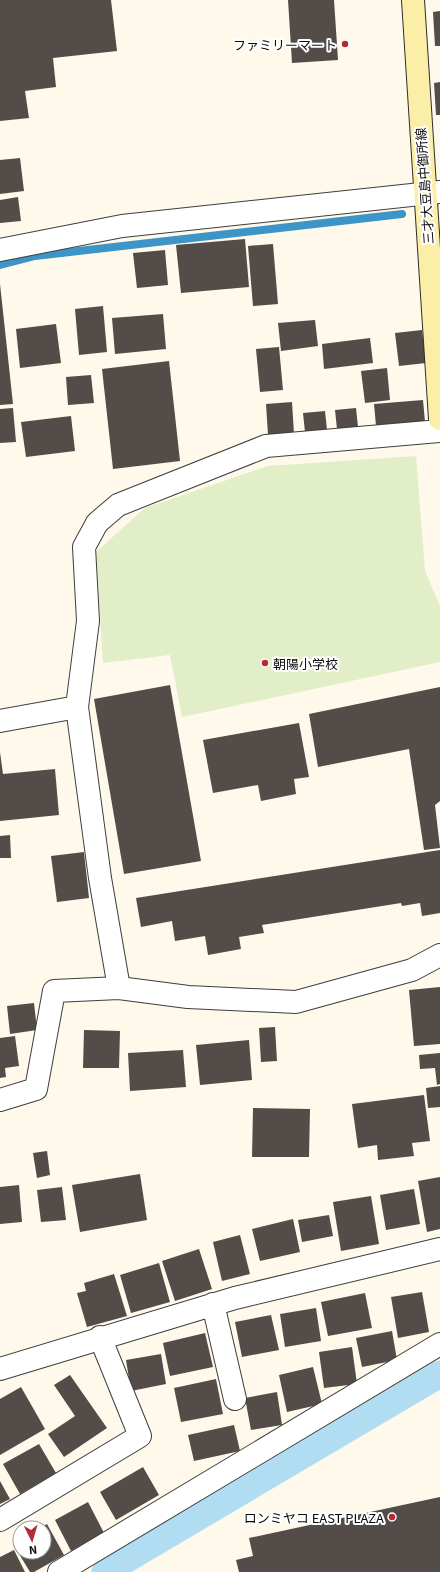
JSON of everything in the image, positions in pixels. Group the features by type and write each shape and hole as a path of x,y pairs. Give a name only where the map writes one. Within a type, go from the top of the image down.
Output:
{"main road":[{"name":"三才大豆島中御所線","path":"413,0 432,193 440,419"}],"street":[{"path":"0,250 122,226 432,193"},
{"path":"119,988 100,878 77,707 88,621 84,547 97,523 118,505 266,446 440,431"},
{"path":"0,721 77,707"},
{"path":"0,1100 36,1089 54,992 119,988 188,997 296,1002 412,970 440,956"},
{"path":"0,1369 100,1337 235,1298 440,1249"},
{"path":"213,1304 236,1399"},
{"path":"0,1520 140,1436 100,1337"},
{"path":"60,1572 440,1344"}],"green space":[{"path":"416,456 425,571 440,606 440,662 182,717 170,655 103,663 96,552 145,508 268,466"}],"building":[{"path":"0,0 111,0 117,51 53,58 56,87 25,91 29,118 0,121"},
{"path":"288,0 334,0 338,60 292,63"},
{"path":"440,11 440,46 435,46 433,12"},
{"path":"440,82 440,115 436,115 434,83"},
{"path":"20,158 24,191 0,194 0,160"},
{"path":"18,197 21,221 0,223 0,200"},
{"path":"245,239 249,287 181,293 176,245"},
{"path":"273,244 278,304 253,306 248,246"},
{"path":"165,250 168,285 137,288 133,253"},
{"path":"0,284 13,404 0,405"},
{"path":"103,306 107,352 79,355 75,309"},
{"path":"163,314 166,349 115,354 112,318"},
{"path":"315,320 318,346 281,351 278,323"},
{"path":"56,324 61,363 20,368 16,329"},
{"path":"422,330 426,363 399,366 395,333"},
{"path":"370,338 373,363 324,369 322,344"},
{"path":"279,347 283,390 260,392 256,349"},
{"path":"169,361 180,461 113,469 102,369"},
{"path":"387,368 390,400 365,403 361,371"},
{"path":"91,375 94,403 68,405 66,377"},
{"path":"423,400 425,422 376,426 374,404"},
{"path":"292,402 294,434 268,435 266,404"},
{"path":"13,408 16,442 0,443 0,409"},
{"path":"356,408 358,427 337,429 335,410"},
{"path":"325,411 327,430 305,432 303,413"},
{"path":"71,416 75,451 26,457 21,422"},
{"path":"170,685 201,861 124,874 94,699"},
{"path":"440,687 440,801 435,805 440,848 424,850 409,749 318,767 309,714"},
{"path":"299,723 309,777 294,779 296,794 261,801 258,785 213,793 203,740"},
{"path":"0,752 3,774 55,769 59,815 0,821"},
{"path":"10,835 11,858 0,858 0,836"},
{"path":"440,850 440,913 422,916 420,903 402,906 401,903 262,925 264,933 239,937 241,949 208,955 205,936 175,941 172,921 141,927 136,898"},
{"path":"84,852 89,898 57,902 51,856"},
{"path":"440,987 440,1044 414,1046 409,990"},
{"path":"34,1003 37,1030 10,1034 7,1006"},
{"path":"275,1027 277,1061 261,1062 259,1028"},
{"path":"84,1030 120,1031 119,1068 83,1068"},
{"path":"15,1036 19,1066 5,1068 6,1077 0,1078 0,1038"},
{"path":"249,1040 252,1080 200,1085 196,1045"},
{"path":"183,1050 186,1087 130,1091 128,1053"},
{"path":"440,1053 440,1084 437,1085 435,1068 420,1069 419,1055"},
{"path":"440,1086 440,1107 428,1108 426,1088"},
{"path":"424,1095 430,1141 412,1143 414,1156 378,1160 377,1145 358,1148 352,1104"},
{"path":"253,1108 310,1109 309,1157 252,1157"},
{"path":"47,1151 50,1175 37,1178 33,1153"},
{"path":"140,1174 147,1220 80,1232 72,1185"},
{"path":"440,1177 440,1229 427,1232 418,1181"},
{"path":"19,1185 22,1222 0,1224 0,1187"},
{"path":"62,1187 66,1220 41,1222 37,1190"},
{"path":"414,1189 420,1224 386,1230 380,1195"},
{"path":"371,1196 379,1244 341,1251 333,1202"},
{"path":"329,1215 333,1236 302,1242 298,1220"},
{"path":"293,1219 300,1252 260,1261 252,1229"},
{"path":"240,1235 250,1274 222,1281 213,1242"},
{"path":"199,1249 212,1289 175,1301 162,1261"},
{"path":"159,1263 170,1302 131,1313 120,1275"},
{"path":"114,1274 127,1316 87,1327 77,1293 86,1291 84,1283"},
{"path":"422,1292 429,1332 398,1338 391,1297"},
{"path":"365,1293 372,1328 328,1336 321,1302"},
{"path":"316,1308 321,1341 285,1347 280,1314"},
{"path":"271,1315 279,1350 242,1357 235,1322"},
{"path":"392,1331 397,1360 362,1367 356,1338"},
{"path":"205,1333 213,1367 170,1376 163,1343"},
{"path":"352,1347 357,1384 324,1388 319,1352"},
{"path":"161,1354 166,1384 131,1391 126,1360"},
{"path":"313,1367 322,1404 287,1412 279,1375"},
{"path":"70,1375 107,1428 64,1457 48,1434 75,1416 54,1385"},
{"path":"216,1379 223,1414 181,1422 174,1388"},
{"path":"21,1387 45,1429 0,1455 0,1399"},
{"path":"277,1392 282,1425 251,1430 245,1398"},
{"path":"234,1425 240,1451 194,1461 188,1435"},
{"path":"39,1444 56,1473 20,1494 3,1464"},
{"path":"143,1467 159,1495 116,1520 100,1492"},
{"path":"0,1481 10,1499 0,1504"},
{"name":"ロンミヤコ EAST PLAZA","path":"440,1497 440,1572 239,1572 236,1560 253,1556 249,1538"},
{"path":"88,1502 104,1533 71,1551 55,1520"},
{"path":"52,1533 64,1555 34,1572 30,1572 23,1560 52,1560"},
{"path":"12,1551 12,1560 19,1560 25,1572 0,1572 0,1557"}],"waterway":[{"path":"0,265 35,256 402,214"},
{"path":"105,1572 440,1374"}],"place":[{"name":"ファミリーマート","path":"345,44"},
{"name":"朝陽小学校","path":"265,663"},
{"name":"ロンミヤコ EAST PLAZA","path":"392,1517"}]}
